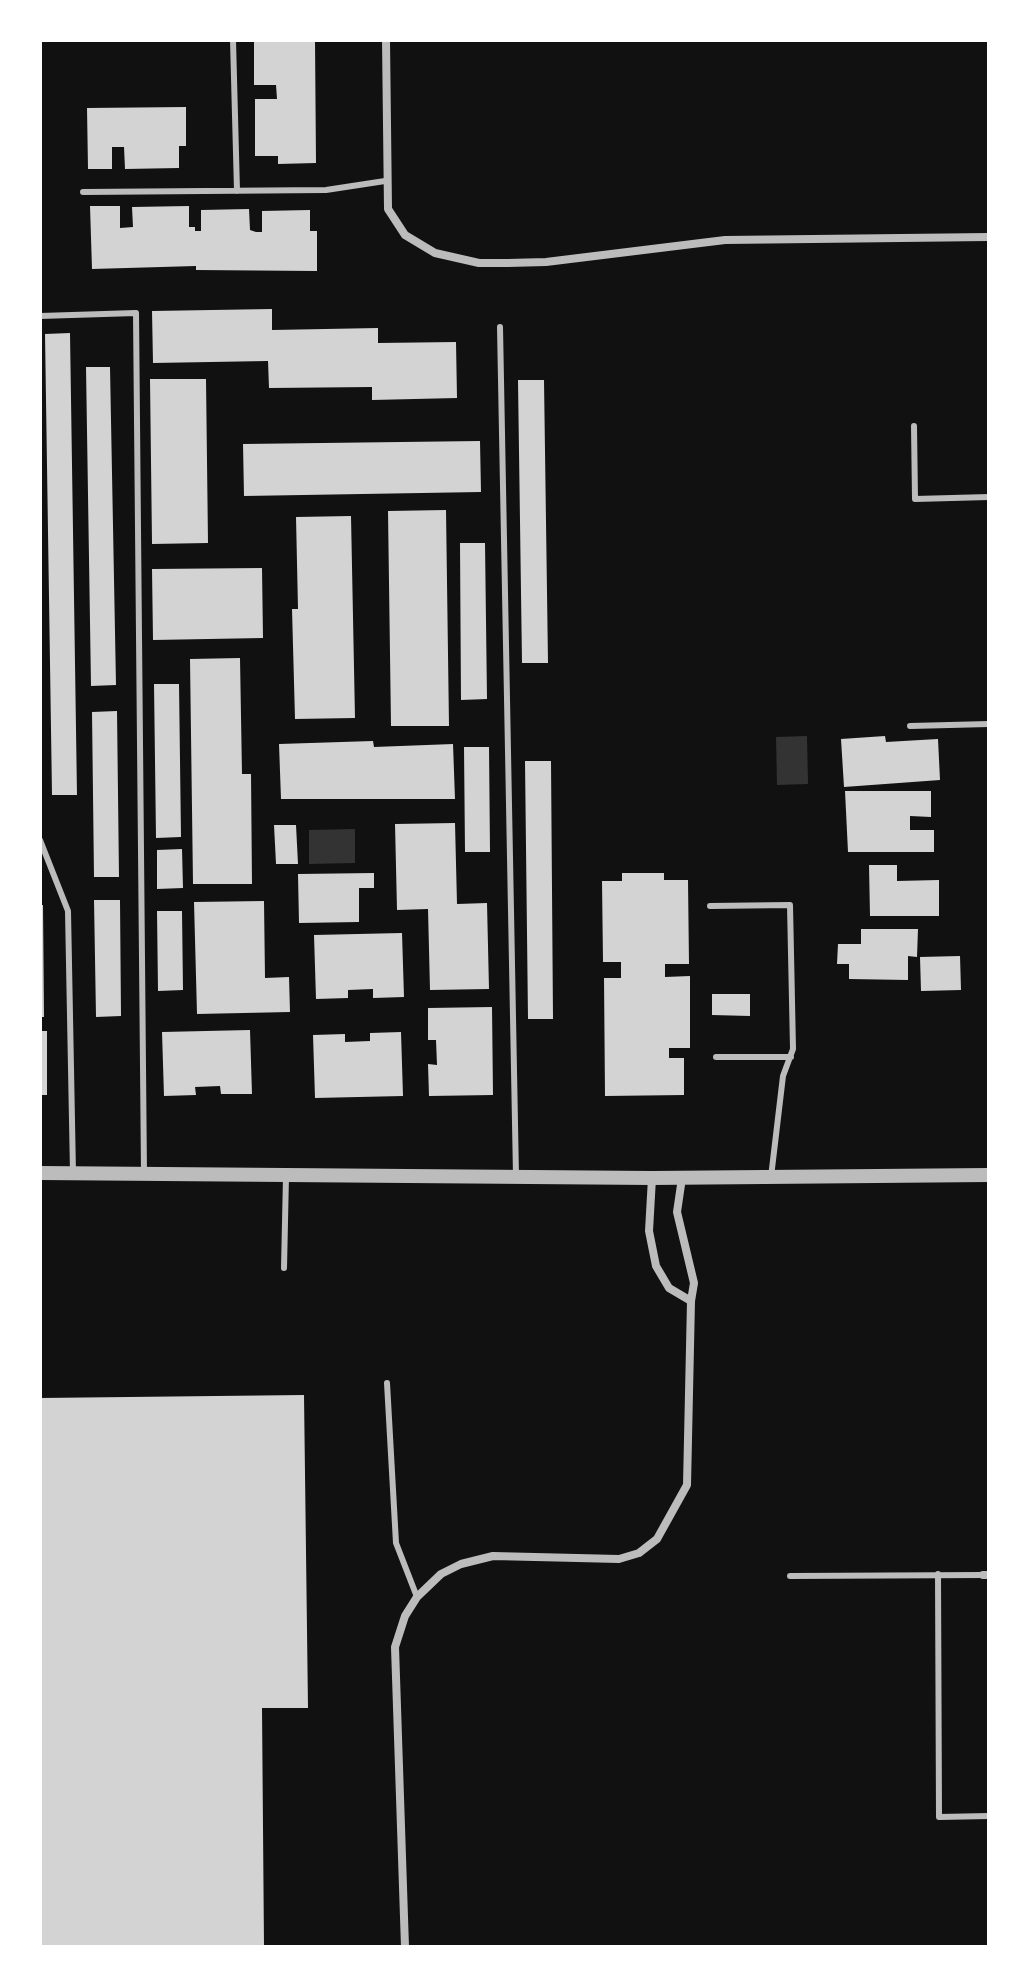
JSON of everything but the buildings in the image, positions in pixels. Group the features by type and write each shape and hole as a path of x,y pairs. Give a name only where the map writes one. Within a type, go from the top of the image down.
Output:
{"street":[{"path":"386,40 385,181 388,209 405,235 435,253 479,263 546,262 685,244 761,238 989,237"},
{"path":"40,1173 286,1172 652,1178 989,1175"},
{"path":"652,1178 649,1231 656,1266 669,1288 691,1301"},
{"path":"405,1947 395,1647 405,1616 417,1597 451,1569 493,1556 619,1559 639,1553 657,1539 687,1485 694,1283 677,1212 682,1178"}],"lane":[{"path":"233,40 237,191"},
{"path":"83,192 326,190 385,181"},
{"path":"40,316 136,313 144,1173"},
{"path":"500,327 516,1176"},
{"path":"914,426 915,499 989,497"},
{"path":"910,726 989,724"},
{"path":"40,840 68,911 73,1173"},
{"path":"710,906 790,905 793,1049 783,1076 771,1177"},
{"path":"716,1057 791,1057"},
{"path":"284,1268 286,1172"},
{"path":"387,1383 396,1543 417,1597"},
{"path":"938,1574 939,1817 989,1816"},
{"path":"790,1576 986,1575"}],"shaded area":[{"path":"807,736 808,784 777,785 776,737"},
{"path":"355,829 355,863 309,864 309,830"}]}
